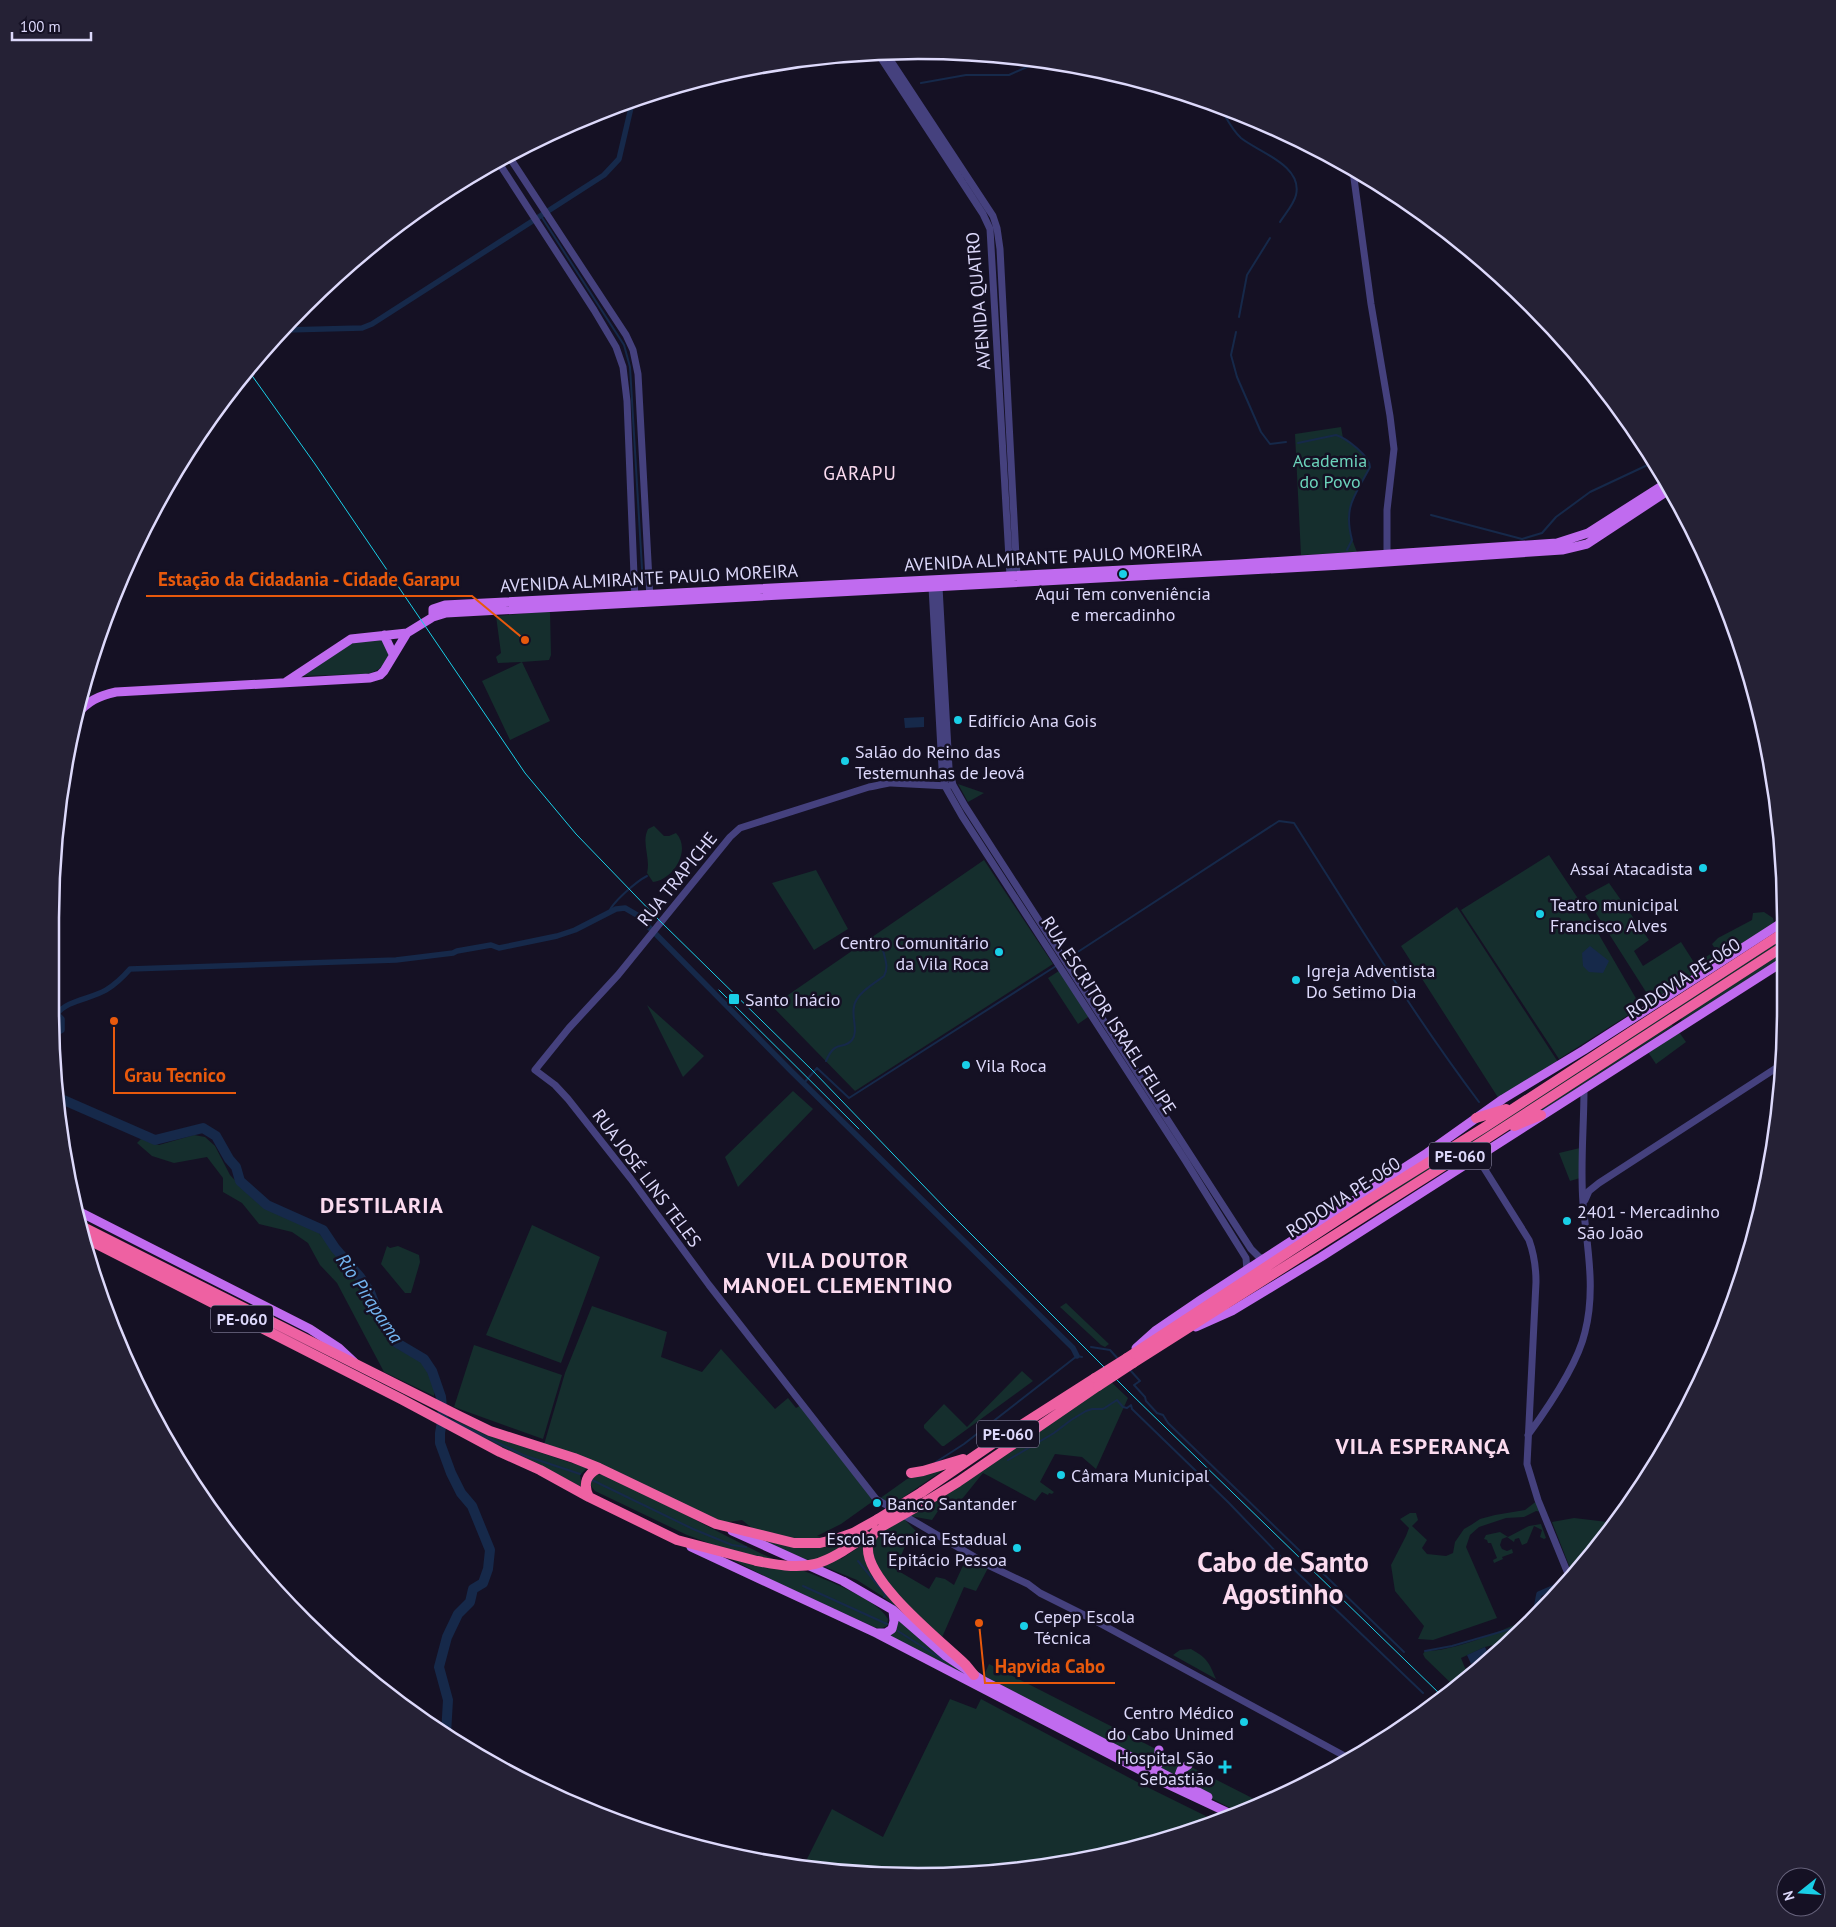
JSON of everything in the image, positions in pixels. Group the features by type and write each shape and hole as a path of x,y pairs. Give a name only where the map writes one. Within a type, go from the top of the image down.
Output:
{"highway":[{"name":"RODOVIA PE-060","path":"924,1496 976,1455 1097,1382 1365,1197 1519,1104 1777,937"},
{"name":"RODOVIA PE-060","path":"1130,1360 1187,1331 1376,1215 1494,1134 1777,951"},
{"path":"1476,1118 1519,1104"},
{"path":"1494,1134 1541,1115"},
{"name":"PE-060","path":"88,1229 357,1366 453,1426 589,1497 677,1540 757,1562 798,1568 817,1564 836,1556 924,1496 958,1482 1097,1382"},
{"name":"PE-060","path":"91,1241 403,1394 490,1430 599,1468 716,1524 794,1544 816,1543 879,1525"},
{"path":"912,1473 976,1455"},
{"path":"589,1497 586,1488 587,1478 591,1472 599,1468"},
{"path":"879,1525 871,1538 868,1549 880,1579 891,1593 974,1675"}],"main road":[{"name":"AVENIDA ALMIRANTE PAULO MOREIRA","path":"86,704 97,697 116,692 370,678 380,675 384,671 407,633 433,617 446,613 512,606 1387,555 1565,542 1588,534 1661,487"},
{"name":"AVENIDA ALMIRANTE PAULO MOREIRA","path":"650,598 935,587 1343,565 1562,550 1587,544 1665,493"},
{"name":"AVENIDA ALMIRANTE PAULO MOREIRA","path":"286,682 346,641 358,637 407,633"},
{"path":"384,635 393,654"},
{"name":"PE-060","path":"1130,1360 1155,1331 1264,1259 1365,1197 1503,1099 1576,1055 1777,926"},
{"name":"PE-060","path":"1376,1215 1477,1157 1777,965"},
{"path":"1652,1005 1670,1007 1677,1016 1679,1028"},
{"path":"1365,1197 1376,1215"},
{"path":"84,1214 310,1328 347,1354 357,1366"},
{"path":"716,1524 842,1581 893,1610 931,1644 974,1675 1047,1715 1232,1809"},
{"path":"677,1540 876,1634 1167,1784 1225,1811"},
{"path":"876,1634 886,1633 892,1629 894,1621 893,1610"},
{"path":"1154,1769 1159,1763 1159,1750"},
{"path":"1178,1781 1179,1772 1188,1766"},
{"path":"1167,1784 1178,1781"}],"street":[{"name":"AVENIDA QUATRO","path":"882,60 983,214 990,229 1014,576"},
{"name":"AVENIDA QUATRO","path":"890,60 993,216 997,228 1000,249 1014,576"},
{"path":"512,161 626,335 636,363 650,598"},
{"path":"501,167 616,347 624,367 635,599"},
{"path":"1353,177 1393,441 1394,458 1387,510 1387,555"},
{"path":"935,587 948,781"},
{"name":"RUA TRAPICHE","path":"536,1070 569,1028 606,990 730,837 740,828 869,787 899,780 948,781"},
{"name":"RUA ESCRITOR ISRAEL FELIPE","path":"948,781 952,800 983,850 1060,960 1068,965 1251,1249 1264,1259"},
{"name":"RUA ESCRITOR ISRAEL FELIPE","path":"1060,960 1061,970 1185,1160 1246,1258 1247,1270"},
{"path":"1583,1204 1589,1191 1599,1183 1775,1068"},
{"name":"RUA JOSÉ LINS TELES","path":"536,1070 555,1085 568,1099 631,1179 709,1285 876,1499 990,1566 1028,1584 1040,1593 1096,1621 1344,1755"},
{"path":"1528,1436 1579,1352 1587,1324 1591,1280 1583,1204 1584,1089"},
{"path":"1477,1157 1529,1240 1533,1251 1536,1282 1527,1464 1538,1500 1567,1573"},
{"path":"1583,1181 1591,1184 1599,1183"},
{"path":"1529,1406 1536,1415 1542,1415"}],"green space":[{"name":"Academia do Povo","path":"1341,427 1343,438 1364,454 1370,467 1350,508 1349,526 1357,552 1301,555 1295,434"},
{"path":"550,611 551,655 549,660 498,663 496,657 501,653 496,616"},
{"path":"380,637 389,652 389,656 386,663 375,671 367,674 300,676 343,644"},
{"path":"522,662 550,721 510,740 482,681"},
{"path":"958,784 984,793 968,802"},
{"path":"654,826 664,836 676,833 682,848 678,863 673,870 667,876 653,882 647,873 648,862 645,840 648,829"},
{"path":"1549,855 1577,897 1641,1007 1559,1059 1461,910"},
{"path":"984,860 1053,964 855,1091 772,1006"},
{"path":"816,870 848,929 814,950 772,883"},
{"path":"1609,883 1649,940 1634,951 1643,966 1681,942 1695,964 1715,951 1719,959 1653,1003 1585,896"},
{"path":"1457,907 1558,1062 1499,1099 1401,946"},
{"path":"1764,912 1773,918 1774,923 1721,958 1712,944 1718,938 1752,920 1753,913"},
{"path":"1777,942 1777,948 1678,1012 1674,1008"},
{"path":"1777,955 1777,964 1682,1023 1681,1017"},
{"path":"1062,969 1091,1015 1078,1024 1048,978"},
{"path":"647,1005 704,1056 683,1077"},
{"path":"1669,1012 1672,1016 1375,1209 1371,1205"},
{"path":"1671,1022 1673,1026 1540,1112 1516,1123"},
{"path":"1679,1032 1686,1042 1656,1064 1648,1052"},
{"path":"793,1091 813,1109 738,1187 725,1157"},
{"path":"194,1135 205,1137 215,1146 230,1175 253,1199 267,1209 318,1232 362,1285 374,1306 377,1319 398,1349 424,1363 435,1389 434,1396 384,1372 337,1283 320,1265 308,1243 292,1232 259,1224 242,1203 223,1192 223,1178 207,1157 174,1163 152,1156 137,1143 141,1139 159,1145"},
{"path":"1580,1148 1580,1178 1570,1181 1559,1153"},
{"path":"532,1225 600,1257 561,1363 486,1335"},
{"path":"387,1246 390,1248 398,1246 419,1255 420,1262 411,1293 405,1293 381,1264"},
{"path":"1066,1303 1109,1344 1105,1347 1101,1345 1060,1307"},
{"path":"592,1306 667,1332 661,1357 702,1372 721,1349 775,1409 788,1398 796,1408 803,1404 876,1499 841,1524 817,1536 836,1539 820,1543 759,1534 742,1520 716,1524 543,1448 565,1373"},
{"path":"474,1345 562,1375 543,1439 454,1407"},
{"path":"1022,1371 1033,1381 944,1446 924,1428 924,1425 944,1404 967,1427"},
{"path":"1108,1379 1128,1398 1096,1469 1082,1457 1055,1454 1040,1482 1054,1492 1052,1494 1049,1493 1048,1495 1042,1492 1035,1501 983,1473 958,1504 946,1499 932,1520 910,1516"},
{"path":"455,1420 496,1438 587,1468 580,1475 582,1487 454,1423"},
{"path":"949,1466 889,1507 879,1499 907,1479"},
{"path":"596,1474 624,1483 760,1553 849,1590 880,1609 888,1619 887,1626 880,1629 874,1627 780,1584 727,1557 722,1548 687,1535 595,1491 589,1480"},
{"path":"1538,1500 1542,1512 1536,1511 1524,1517 1506,1518 1479,1527 1470,1535 1466,1547 1497,1618 1433,1640 1418,1639 1424,1626 1395,1591 1391,1565 1409,1528 1400,1519 1410,1513 1416,1513 1418,1520 1412,1526 1427,1540 1422,1548 1427,1554 1446,1556 1453,1553 1455,1542 1464,1529 1480,1519 1525,1510"},
{"path":"901,1516 916,1531 911,1544 907,1542 895,1569 929,1589 936,1577 945,1579 954,1585 967,1557 988,1568 976,1591 964,1587 940,1642 900,1602 874,1561 870,1533"},
{"path":"1574,1518 1607,1522 1570,1568 1552,1522"},
{"path":"886,1519 837,1553 841,1559 868,1541 866,1550 911,1618 857,1580 754,1538 801,1547 825,1547 844,1542"},
{"path":"1541,1524 1546,1538 1540,1537 1542,1530 1534,1526 1527,1543 1522,1545 1519,1538 1515,1539 1514,1542 1507,1537 1502,1539 1500,1545 1502,1549 1507,1551 1512,1549 1513,1553 1502,1557 1503,1559 1494,1563 1493,1560 1497,1558 1491,1543 1484,1539 1486,1535 1500,1532 1508,1537 1529,1526"},
{"path":"898,1619 978,1682 886,1637 896,1630"},
{"path":"1520,1623 1496,1644 1485,1647 1461,1658 1467,1669 1451,1683 1423,1654 1425,1651 1450,1648"},
{"path":"1191,1649 1207,1661 1216,1679 1173,1655 1180,1650"},
{"path":"989,1664 1255,1799 1232,1809 982,1680"},
{"path":"950,1699 976,1709 981,1699 1141,1784 1209,1817 1140,1839 1086,1852 1030,1861 918,1868 806,1861 832,1809 883,1837"}],"water":[{"path":"924,717 924,727 905,728 904,718"},
{"path":"1590,946 1609,961 1603,973 1589,972 1583,966 1582,953"},
{"path":"1485,1647 1488,1653 1471,1664 1467,1655"}],"waterway":[{"path":"921,83 966,75 1009,75 1029,66"},
{"path":"292,330 362,328 372,324 604,175 619,159 631,108"},
{"path":"1225,116 1241,138 1278,160 1293,175 1296,195 1280,222"},
{"path":"541,216 624,345 630,367 643,585"},
{"path":"1239,317 1247,275 1270,238"},
{"path":"1236,332 1231,355 1237,377 1261,432 1270,444 1286,442"},
{"path":"1298,443 1336,435 1357,448 1369,463 1370,467 1352,502 1349,518 1352,540 1347,550"},
{"path":"1431,515 1522,539 1542,533 1556,517 1590,492 1647,465"},
{"path":"1067,959 1279,821 1294,823 1407,999 1479,1102"},
{"path":"608,914 614,904 625,893 647,876"},
{"path":"59,1011 73,1003 106,990 130,969 396,960 453,953 491,945 499,948 557,936 575,930 616,909 625,908 637,915 791,1071 1073,1348 1077,1356"},
{"path":"826,1061 836,1047 846,1045 852,1040 855,1031 854,1009 857,999 866,989 884,976 886,963 883,950 880,948 870,950"},
{"path":"804,1083 817,1068 849,1098 1056,966"},
{"path":"59,1016 62,1019 62,1030 60,1031"},
{"name":"Rio Pirapama","path":"64,1100 155,1140 203,1128 216,1136 229,1159 236,1167 240,1181 267,1205 323,1230 370,1292 380,1318 390,1328 397,1343 424,1359 432,1371 441,1397 443,1416 440,1443 451,1473 461,1493 472,1506 490,1550 488,1569 483,1583 473,1589 470,1602 458,1614 447,1637 439,1667 448,1700 446,1726"},
{"path":"1091,1347 1110,1350 1119,1360"},
{"path":"936,1462 964,1444 1077,1356 1082,1357"},
{"path":"1130,1370 1140,1381 1134,1385 1157,1413 1163,1415 1168,1423 1404,1652"},
{"path":"1008,1460 1054,1433 1086,1411 1103,1409 1117,1400 1123,1407 1127,1408 1131,1405 1132,1409 1228,1502 1281,1557 1423,1693"},
{"path":"443,1416 523,1455 580,1474"},
{"path":"592,1480 693,1529 732,1545 746,1547"},
{"path":"858,1561 886,1595 884,1597"},
{"path":"803,1586 887,1624"},
{"path":"1537,1605 1539,1594 1553,1588"},
{"path":"1425,1651 1452,1646 1514,1628"},
{"path":"898,1631 943,1660"}],"tram line":[{"path":"252,376 315,464 525,773 576,834 661,922 813,1071 946,1209 1130,1393 1439,1693"},
{"path":"719,990 859,1129"}],"place":[{"name":"Aqui Tem conveniência e mercadinho","path":"1123,574"},
{"name":"Estação da Cidadania - Cidade Garapu","path":"525,640"},
{"name":"Edifício Ana Gois","path":"958,720"},
{"name":"Salão do Reino das Testemunhas de Jeová","path":"845,761"},
{"name":"Assaí Atacadista","path":"1703,868"},
{"name":"Teatro municipal Francisco Alves","path":"1540,914"},
{"name":"Centro Comunitário da Vila Roca","path":"999,952"},
{"name":"Igreja Adventista Do Setimo Dia","path":"1296,980"},
{"name":"Santo Inácio","path":"734,999"},
{"name":"Grau Tecnico","path":"114,1021"},
{"name":"Vila Roca","path":"966,1065"},
{"name":"2401 - Mercadinho São João","path":"1567,1221"},
{"name":"Câmara Municipal","path":"1061,1475"},
{"name":"Banco Santander","path":"877,1503"},
{"name":"Escola Técnica Estadual Epitácio Pessoa","path":"1017,1548"},
{"name":"Hapvida Cabo","path":"979,1623"},
{"name":"Cepep Escola Técnica","path":"1024,1626"},
{"name":"Centro Médico do Cabo Unimed","path":"1244,1722"},
{"name":"Hospital São Sebastião","path":"1225,1767"}],"district":[{"name":"GARAPU","path":"860,473"},
{"name":"DESTILARIA","path":"382,1205"},
{"name":"VILA DOUTOR MANOEL CLEMENTINO","path":"838,1272"},
{"name":"VILA ESPERANÇA","path":"1423,1446"},
{"name":"Cabo de Santo Agostinho","path":"1283,1577"}]}
